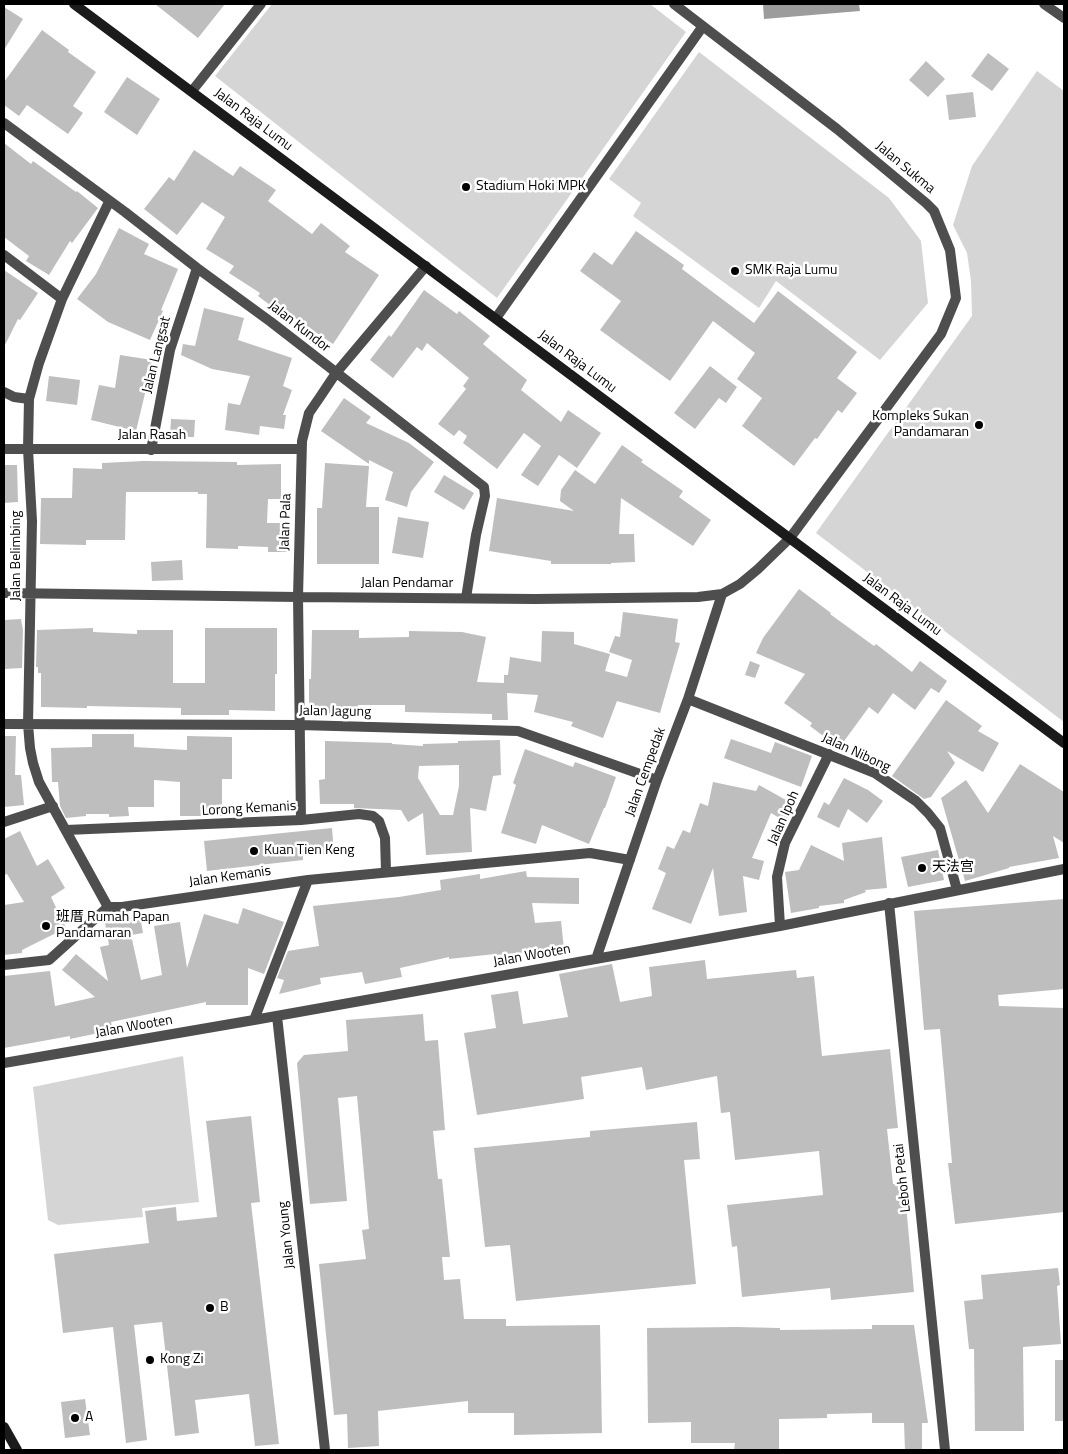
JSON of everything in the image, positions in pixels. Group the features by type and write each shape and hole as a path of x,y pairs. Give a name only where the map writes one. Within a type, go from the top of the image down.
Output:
{"street":[{"name":"Jalan Raja Lumu","path":"74,4 1064,743"},
{"path":"192,91 261,4"},
{"name":"Jalan Sukma","path":"674,4 837,129 926,203 934,212 950,250 956,298 941,334 790,538"},
{"path":"1044,4 1064,18"},
{"path":"496,318 703,26"},
{"name":"Jalan Kundor","path":"4,123 196,268 271,322 484,487 485,496 476,535 466,598"},
{"name":"Jalan Belimbing","path":"108,907 39,782 33,763 28,724 32,521 28,449 30,399 39,363 62,299 109,202"},
{"path":"4,255 62,299"},
{"name":"Jalan Pala","path":"301,820 298,598 301,449 310,413 336,373 426,266"},
{"name":"Jalan Langsat","path":"151,450 170,350 196,268"},
{"path":"4,392 14,397 30,399"},
{"name":"Jalan Rasah","path":"4,449 301,449"},
{"name":"Jalan Pendamar","path":"4,593 298,598 676,598 722,594 740,584 790,538"},
{"name":"Jalan Cempedak","path":"596,959 657,780 688,699 722,594"},
{"name":"Jalan Nibong","path":"688,699 874,773 916,801 940,828 956,890"},
{"name":"Jalan Jagung","path":"4,724 300,725 518,730 657,780"},
{"name":"Jalan Ipoh","path":"780,926 777,877 785,843 829,754"},
{"path":"4,822 53,806"},
{"name":"Lorong Kemanis","path":"66,830 301,820 359,814 373,816 379,821 385,838 386,872"},
{"name":"Jalan Kemanis","path":"108,907 122,907 308,880 590,853 630,860"},
{"name":"Jalan Wooten","path":"4,1063 780,926 1064,869"},
{"path":"254,1020 308,880"},
{"name":"Leboh Petai","path":"889,903 945,1450"},
{"path":"4,965 49,960 108,907"},
{"name":"Jalan Young","path":"277,1016 325,1450"},
{"path":"4,1427 17,1450"}],"shaded area":[{"name":"Stadium Hoki MPK","path":"272,4 650,4 686,32 497,298 215,76"},
{"path":"763,4 859,4 860,11 764,19"},
{"path":"699,52 889,198 921,241 928,303 880,360 776,281 759,308 633,216 641,203 609,179"},
{"name":"Kompleks Sukan Pandamaran","path":"1037,71 1064,91 1064,722 816,533 972,316 971,281 967,253 953,225 972,166"},
{"path":"183,1056 199,1202 142,1208 143,1217 58,1225 48,1220 33,1087"}],"building":[{"path":"155,4 225,4 198,38"},
{"path":"4,7 23,19 4,50"},
{"path":"42,30 96,72 73,106 83,113 68,134 27,105 19,116 4,105 4,82"},
{"path":"988,53 1009,69 992,91 971,76"},
{"path":"926,61 945,79 928,97 909,80"},
{"path":"127,77 160,99 137,135 104,112"},
{"path":"973,92 976,117 949,120 946,95"},
{"path":"4,143 31,164 33,161 77,191 98,208 72,243 70,241 49,275 26,261 29,256 4,237"},
{"path":"194,150 233,176 240,166 276,190 268,201 312,234 321,223 350,246 345,252 379,275 333,344 289,314 287,318 258,296 260,293 229,273 234,266 206,249 225,217 202,202 177,235 144,209 169,177 174,181"},
{"path":"119,228 149,244 144,254 178,269 150,340 108,322 77,299 96,274"},
{"path":"636,231 684,265 682,269 754,323 778,291 857,352 837,378 857,393 842,413 838,410 794,466 742,426 762,398 737,379 755,353 713,321 670,381 600,330 621,301 580,271 594,252 612,265"},
{"path":"4,270 38,293 20,320 18,319 4,347"},
{"path":"424,290 457,314 459,311 490,336 483,344 527,380 521,390 561,422 568,410 601,433 577,468 559,455 538,486 521,475 541,446 524,433 497,469 463,443 467,436 459,430 454,436 438,424 466,389 463,386 469,378 427,343 422,351 417,347 393,378 370,360 389,335 391,337"},
{"path":"204,308 244,318 238,340 292,358 283,386 292,390 283,415 286,415 284,429 260,426 259,435 225,430 228,403 240,405 250,376 212,369 181,355 183,344 195,346"},
{"path":"120,355 152,360 148,386 136,431 91,420 99,385 115,388"},
{"path":"710,366 737,387 726,403 719,398 695,429 674,413"},
{"path":"49,376 80,380 77,405 46,401"},
{"path":"344,398 371,417 366,423 409,443 434,462 411,492 407,507 385,500 393,472 369,460 369,464 321,431"},
{"path":"171,419 195,420 194,437 170,437"},
{"path":"622,445 643,460 641,462 683,491 679,497 711,520 693,546 621,498 619,534 634,534 635,562 551,564 551,561 489,551 497,498 574,511 560,501 561,490 575,470 595,484"},
{"path":"144,461 237,462 237,465 281,464 281,499 268,499 267,523 291,523 291,552 268,552 268,547 238,546 238,549 206,548 207,494 198,494 198,492 126,492 125,540 86,540 86,545 40,544 41,498 72,498 73,468 102,469 102,463"},
{"path":"325,463 369,466 366,507 379,507 379,564 317,564 317,508 322,508"},
{"path":"4,465 17,465 18,502 4,503"},
{"path":"444,475 474,493 464,510 434,492"},
{"path":"398,517 429,522 423,558 392,553"},
{"path":"182,560 183,580 152,581 151,562"},
{"path":"799,589 830,614 874,646 876,644 912,672 920,661 947,681 939,693 931,688 915,710 893,693 878,714 869,707 839,748 810,726 812,723 784,703 805,674 756,653 763,638"},
{"path":"623,612 678,619 675,642 680,643 660,713 617,701 603,738 571,726 573,722 534,712 538,695 507,693 508,720 492,720 492,714 405,712 405,705 358,705 358,714 309,714 312,630 359,630 359,638 409,637 409,631 462,632 486,637 477,682 504,683 504,675 508,675 510,657 541,662 542,631 574,632 574,644 610,654 605,671 627,677 632,660 609,652 615,636 620,637"},
{"path":"21,619 23,630 22,668 4,669 4,620"},
{"path":"93,628 93,632 137,634 137,630 173,630 173,683 205,683 205,628 277,628 275,711 229,710 229,715 181,715 181,708 41,707 41,673 38,673 38,667 36,667 37,630"},
{"path":"750,661 760,665 755,678 745,675"},
{"path":"946,700 982,726 978,731 999,743 983,772 947,751 955,763 931,797 924,799 892,776"},
{"path":"92,734 134,734 134,747 187,750 187,736 232,737 232,779 222,779 222,816 180,816 180,782 154,780 154,807 128,807 129,816 109,817 109,814 86,814 86,816 66,818 60,806 58,782 52,782 51,748 92,747"},
{"path":"4,736 16,736 15,775 21,775 24,805 4,807"},
{"path":"731,739 771,753 775,742 812,756 801,787 724,758"},
{"path":"500,740 501,775 493,776 486,811 470,808 472,852 426,855 423,813 408,822 401,810 354,808 354,804 320,804 319,780 325,779 325,741 423,746 423,744 458,743 458,741","holes":["459,765 459,786 453,815 440,815 418,778 419,766"]},
{"path":"525,749 573,767 575,762 616,777 589,844 542,825 536,844 501,833 516,785 513,783"},
{"path":"1020,764 1064,792 1064,843 1053,836 1059,858 1009,867 965,881 941,798 966,780 988,813"},
{"path":"844,778 868,790 883,801 867,823 848,809 839,828 817,817 824,802 829,805"},
{"path":"713,782 756,791 759,785 795,805 786,822 771,813 752,858 764,861 759,880 743,876 747,912 719,916 713,868 691,924 652,909 666,873 658,869 667,846 674,849 683,830 690,833 700,803 708,806"},
{"name":"Kuan Tien Keng","path":"332,828 334,853 303,856 303,860 207,871 204,841"},
{"path":"20,831 37,866 48,859 65,888 51,897 66,928 22,950 22,953 4,955 4,905 24,902 7,874 4,875 4,839"},
{"path":"882,837 887,888 865,890 866,892 844,900 844,903 819,906 819,908 791,913 785,872 799,870 811,845 844,861 842,843"},
{"name":"天法宫","path":"938,850 944,880 908,887 901,857"},
{"path":"526,871 527,877 579,878 579,904 532,903 535,923 561,921 564,949 449,959 449,957 400,968 402,977 365,984 362,972 320,978 321,984 279,994 284,980 277,978 288,951 319,946 313,906 399,897 441,890 440,880 480,874 480,879"},
{"path":"1064,899 1064,989 998,995 999,1006 1064,1008 1064,1212 955,1224 948,1163 952,1163 940,1029 924,1030 914,911"},
{"path":"243,908 284,922 264,974 248,968 248,1005 206,1005 206,1002 111,1022 113,1030 70,1039 70,1036 4,1048 4,976 50,971 55,1006 95,997 62,970 76,954 108,981 100,947 109,945 105,923 140,916 143,933 131,935 141,980 162,975 154,926 180,922 187,968 204,914 238,924"},
{"path":"705,960 707,979 796,970 797,978 814,976 822,1056 890,1049 898,1128 887,1129 893,1184 904,1183 914,1292 831,1300 830,1288 742,1297 737,1246 732,1247 727,1205 823,1195 819,1151 735,1160 730,1112 721,1113 717,1076 646,1090 642,1067 581,1077 584,1099 477,1115 464,1033 496,1028 491,995 518,991 523,1024 568,1017 559,974 612,964 620,1002 652,996 649,967"},
{"path":"423,1014 425,1041 438,1040 445,1130 433,1131 438,1179 442,1179 450,1257 442,1257 444,1280 460,1279 464,1319 506,1319 506,1326 600,1325 602,1433 514,1435 514,1413 468,1413 468,1401 378,1411 379,1446 348,1448 347,1414 334,1415 319,1264 366,1259 362,1230 369,1229 357,1096 338,1098 347,1201 310,1204 297,1063 304,1055 348,1051 346,1020"},
{"path":"251,1116 260,1202 251,1203 279,1444 255,1446 249,1394 195,1400 199,1433 175,1436 162,1322 134,1325 147,1440 126,1443 113,1327 63,1333 54,1254 149,1243 145,1211 176,1207 177,1221 217,1217 206,1121"},
{"path":"697,1122 700,1159 684,1160 696,1284 516,1301 510,1245 485,1247 474,1148 590,1137 590,1131"},
{"path":"1058,1268 1060,1285 1057,1286 1061,1344 1023,1347 1024,1431 975,1431 974,1349 969,1349 964,1301 983,1299 981,1275"},
{"path":"872,1325 914,1325 928,1423 922,1423 922,1450 905,1450 904,1423 872,1423 872,1413 827,1414 827,1418 779,1419 779,1450 734,1450 735,1443 691,1443 691,1422 648,1423 647,1328 872,1329"},
{"path":"1055,1360 1064,1360 1064,1421 1055,1421"},
{"name":"A","path":"85,1399 90,1435 65,1438 61,1402"}],"place":[{"name":"Stadium Hoki MPK","path":"466,187"},
{"name":"SMK Raja Lumu","path":"735,271"},
{"name":"Kompleks Sukan Pandamaran","path":"979,425"},
{"name":"Kuan Tien Keng","path":"254,851"},
{"name":"天法宫","path":"922,868"},
{"name":"班厝 Rumah Papan Pandamaran","path":"46,926"},
{"name":"B","path":"210,1308"},
{"name":"Kong Zi","path":"150,1360"},
{"name":"A","path":"75,1418"}]}
